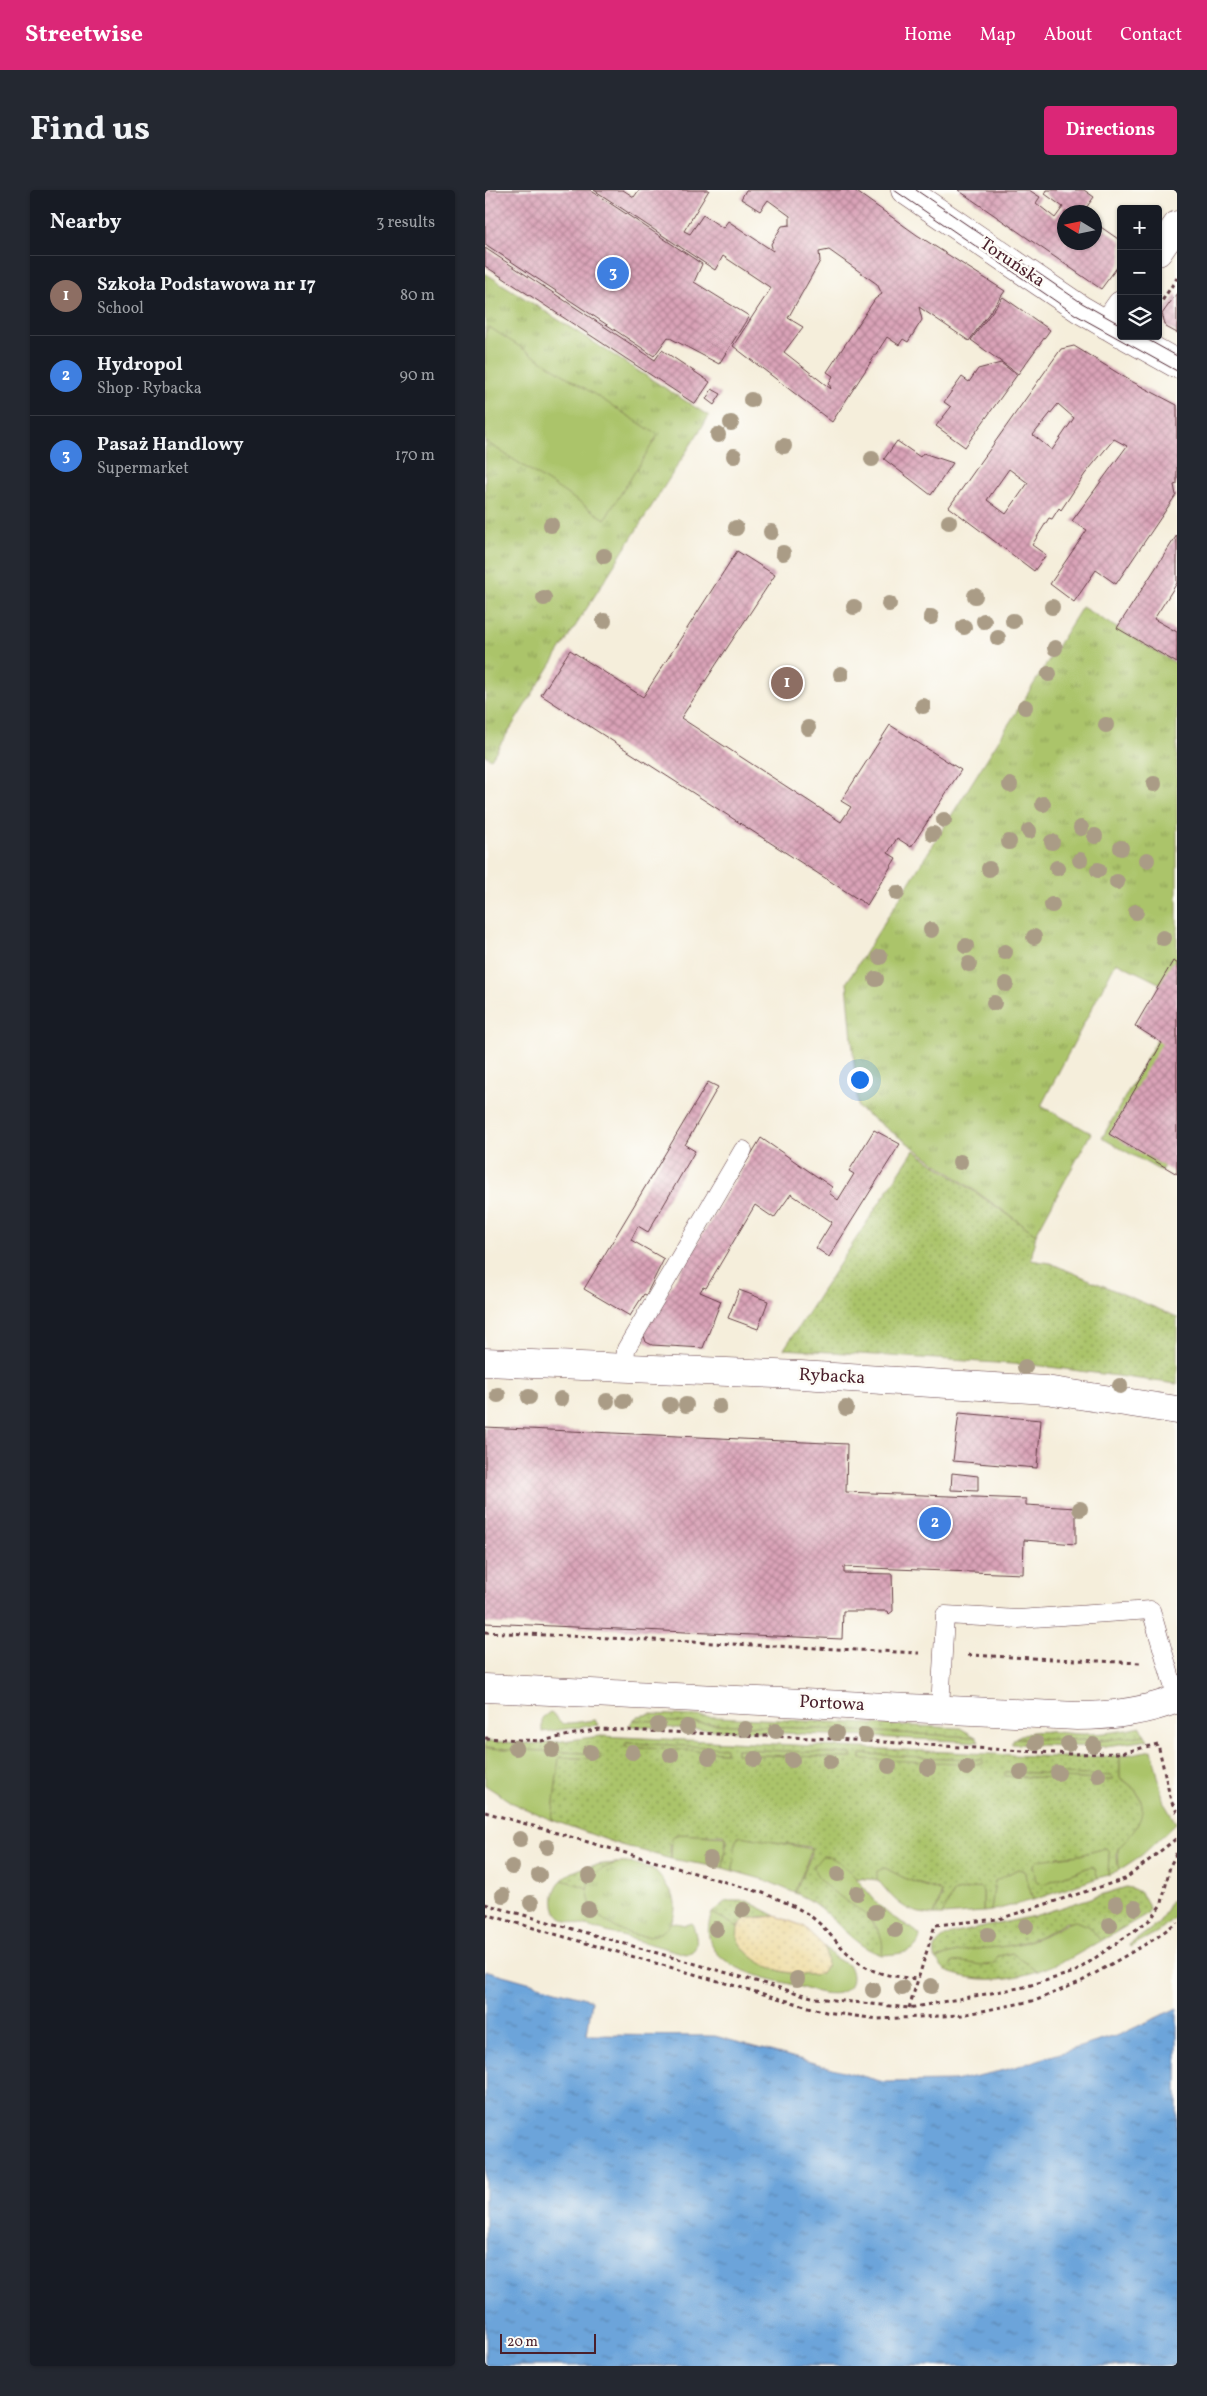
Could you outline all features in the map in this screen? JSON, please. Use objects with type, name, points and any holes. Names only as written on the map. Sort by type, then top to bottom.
[{"type":"street","name":"Toruńska","points":[[905,190],[1117,324]]},
{"type":"street","points":[[1159,250],[1177,225]]},
{"type":"street","name":"Toruńska","points":[[1141,340],[1177,364]]},
{"type":"street","name":"Rybacka","points":[[485,1362],[801,1375],[1046,1390],[1177,1410]]},
{"type":"street","name":"Portowa","points":[[485,1688],[940,1710],[1109,1716],[1141,1711],[1177,1699]]},
{"type":"lane","points":[[625,1368],[626,1349],[743,1150]]},
{"type":"lane","points":[[940,1710],[945,1615],[1018,1618],[1151,1610],[1177,1699]]},
{"type":"path","points":[[1162,301],[1177,278]]},
{"type":"path","points":[[485,1632],[1144,1663]]},
{"type":"path","points":[[485,1738],[541,1741],[599,1728],[836,1739],[1069,1754],[1121,1753],[1158,1744],[1171,1801],[1177,1812]]},
{"type":"path","points":[[485,1812],[763,1893],[793,1905],[819,1924],[840,1947],[873,1971],[917,1979]]},
{"type":"path","points":[[909,2008],[935,1925],[999,1919],[1125,1879],[1177,1838]]},
{"type":"path","points":[[485,1904],[815,1998],[909,2008],[1024,1987],[1075,1972],[1151,1919],[1162,1903],[1170,1866],[1177,1852]]},
{"type":"path","points":[[485,1914],[826,2012],[878,2019],[962,2015],[1037,2000],[1082,1981],[1157,1938],[1177,1922]]},
{"type":"green space","points":[[485,273],[709,416],[491,759],[485,755]]},
{"type":"green space","points":[[489,327],[658,435],[605,519],[485,441],[485,333]]},
{"type":"green space","points":[[1082,607],[1177,664],[1177,962],[1165,986],[1116,962],[1041,1106],[1091,1133],[1036,1234],[858,1108],[847,982]]},
{"type":"green space","points":[[1163,1029],[1177,1141],[1161,1171],[1102,1138]]},
{"type":"green space","points":[[914,1150],[1036,1234],[1031,1260],[1050,1263],[1177,1317],[1177,1384],[1042,1366],[784,1349]]},
{"type":"green space","points":[[550,1712],[563,1724],[595,1720],[598,1725],[542,1732],[542,1718]]},
{"type":"green space","points":[[651,1714],[960,1728],[976,1737],[633,1720],[638,1716]]},
{"type":"green space","points":[[633,1720],[976,1737],[979,1742],[629,1726]]},
{"type":"green space","points":[[1141,1727],[1145,1735],[1129,1738],[1080,1740],[1015,1738],[1023,1734],[1039,1731],[1090,1734]]},
{"type":"green space","points":[[1145,1735],[1148,1740],[1099,1747],[1011,1744],[1015,1738],[1099,1741]]},
{"type":"green space","points":[[600,1736],[1056,1757],[1120,1756],[1120,1778],[1135,1790],[1142,1804],[1142,1811],[1137,1828],[1130,1838],[1118,1849],[1119,1870],[1108,1875],[1109,1852],[1106,1848],[1080,1855],[1057,1857],[1043,1884],[1092,1866],[1095,1868],[1098,1878],[1033,1900],[1024,1871],[1018,1869],[995,1881],[991,1911],[983,1912],[983,1891],[979,1887],[953,1893],[942,1915],[934,1915],[942,1896],[939,1890],[906,1879],[885,1868],[878,1880],[855,1878],[851,1873],[867,1915],[882,1936],[882,1955],[854,1940],[824,1911],[808,1899],[795,1893],[812,1853],[810,1847],[738,1837],[733,1871],[723,1868],[727,1840],[724,1835],[675,1835],[670,1846],[671,1859],[618,1844],[552,1820],[559,1757],[600,1759],[600,1754],[485,1748],[485,1741],[540,1744]],"holes":[[[626,1743],[725,1748],[726,1752],[625,1747]],[[736,1749],[851,1754],[851,1758],[736,1754]],[[861,1754],[982,1760],[861,1759]],[[1006,1772],[1112,1776],[1111,1780],[1006,1776]]]},
{"type":"green space","points":[[626,1743],[726,1748],[726,1752],[625,1747]]},
{"type":"green space","points":[[485,1748],[600,1754],[600,1759],[559,1757],[552,1820],[514,1804],[485,1785]]},
{"type":"green space","points":[[736,1749],[851,1754],[851,1758],[736,1754]]},
{"type":"green space","points":[[1152,1750],[1164,1803],[1176,1823],[1142,1855],[1119,1870],[1118,1848],[1134,1830],[1142,1812],[1142,1803],[1138,1794],[1120,1778],[1120,1756]]},
{"type":"green space","points":[[861,1754],[983,1760],[983,1764],[861,1759]]},
{"type":"green space","points":[[1005,1772],[1112,1776],[1112,1780],[1005,1776]]},
{"type":"green space","points":[[679,1834],[726,1837],[723,1868],[671,1859],[672,1837]]},
{"type":"green space","points":[[741,1836],[812,1849],[795,1893],[765,1880],[733,1871],[736,1840]]},
{"type":"green space","points":[[1106,1848],[1109,1852],[1108,1875],[1098,1878],[1095,1868],[1092,1866],[1043,1884],[1036,1881],[1033,1865],[1038,1860],[1080,1855]]},
{"type":"green space","points":[[822,1856],[830,1857],[839,1862],[885,1911],[920,1935],[916,1946],[906,1952],[882,1955],[882,1939],[875,1926],[865,1914],[826,1886],[818,1877],[814,1866]]},
{"type":"green space","points":[[618,1863],[594,1875],[588,1890],[585,1887],[562,1880],[581,1869],[596,1865]]},
{"type":"green space","points":[[618,1863],[637,1864],[655,1871],[672,1892],[675,1905],[674,1916],[662,1932],[646,1936],[628,1934],[611,1926],[597,1914],[589,1900],[588,1885],[597,1873]]},
{"type":"green space","points":[[885,1868],[906,1879],[942,1892],[934,1915],[915,1912],[895,1900],[877,1879],[877,1871]]},
{"type":"green space","points":[[1018,1869],[1024,1871],[1033,1900],[991,1911],[995,1881]]},
{"type":"green space","points":[[562,1880],[585,1887],[593,1909],[609,1924],[620,1930],[643,1936],[654,1935],[663,1931],[671,1922],[685,1925],[692,1923],[697,1942],[696,1946],[691,1952],[686,1954],[564,1920],[556,1912],[554,1906],[554,1895],[558,1884]]},
{"type":"green space","points":[[979,1887],[983,1891],[983,1912],[942,1915],[953,1893]]},
{"type":"green space","points":[[1126,1887],[1135,1889],[1144,1897],[1149,1909],[1147,1914],[1101,1941],[1089,1926],[1066,1922],[1047,1933],[1017,1944],[954,1953],[936,1960],[935,1947],[951,1934],[1034,1916]]},
{"type":"green space","points":[[727,1901],[747,1901],[776,1916],[745,1920],[738,1927],[712,1913]]},
{"type":"green space","points":[[1171,1901],[1177,1904],[1177,1915],[1159,1931],[1130,1947],[1129,1945],[1159,1923]]},
{"type":"green space","points":[[712,1913],[738,1927],[737,1938],[743,1948],[761,1963],[785,1972],[809,1975],[821,1974],[827,1965],[825,1947],[834,1957],[849,1966],[852,1975],[851,1983],[847,1989],[839,1993],[822,1993],[764,1978],[733,1965],[720,1956],[712,1945],[708,1930]]},
{"type":"green space","points":[[1075,1921],[1089,1926],[1101,1941],[1069,1959],[1038,1971],[1012,1953],[998,1956],[995,1963],[990,1965],[953,1962],[946,1971],[936,1960],[957,1952],[1026,1942]]},
{"type":"green space","points":[[1012,1953],[1038,1971],[1003,1979],[980,1979],[946,1971],[953,1962],[966,1961],[988,1966],[998,1956]]},
{"type":"sand","points":[[776,1916],[803,1926],[825,1947],[827,1965],[821,1974],[796,1974],[782,1971],[756,1961],[746,1953],[739,1942],[736,1930],[745,1919]]},
{"type":"water","points":[[485,1970],[592,2000],[587,2035],[715,2036],[884,2082],[954,2081],[1005,2070],[1119,2035],[1177,2008],[1177,2366],[485,2366]]},
{"type":"building","points":[[485,190],[590,190],[702,264],[694,282],[749,316],[719,364],[668,337],[654,356],[485,244]]},
{"type":"building","points":[[594,190],[623,190],[634,197],[639,190],[709,190],[684,231],[690,234],[703,215],[723,228],[728,221],[773,251],[771,244],[782,226],[790,225],[790,216],[768,200],[760,211],[741,199],[746,190],[854,190],[917,235],[1005,291],[969,341],[919,307],[922,320],[908,342],[903,339],[899,345],[887,337],[832,422],[733,346],[771,288],[723,256],[715,270]],"holes":[[[829,250],[877,284],[882,294],[875,299],[827,372],[833,376],[829,383],[831,389],[784,352],[803,327],[788,318],[820,261],[819,252]]]},
{"type":"building","points":[[958,190],[1029,190],[1040,197],[1036,203],[1055,218],[1057,215],[1057,250],[1102,250],[1102,228],[1117,238],[1117,267],[1101,289]]},
{"type":"building","points":[[1047,190],[1084,190],[1094,197],[1088,205],[1060,205],[1045,194]]},
{"type":"building","points":[[485,248],[655,360],[662,350],[710,382],[695,404],[485,266]]},
{"type":"building","points":[[1177,293],[1177,333],[1166,327],[1162,314]]},
{"type":"building","points":[[1003,297],[1050,330],[1018,374],[971,340]]},
{"type":"building","points":[[1074,346],[1129,380],[1177,405],[1177,484],[1174,485],[1176,495],[1116,584],[1096,570],[1074,602],[1050,584],[1087,530],[1072,521],[1127,446],[1114,439],[1085,474],[1061,510],[1059,508],[1052,519],[1049,518],[1032,545],[1046,555],[1034,571],[949,507],[1061,349]],"holes":[[[1058,404],[1074,418],[1052,450],[1033,435]],[[1009,469],[1028,483],[1006,514],[987,500]]]},
{"type":"building","points":[[1001,363],[1017,375],[965,447],[936,426],[951,407],[944,402],[962,377],[969,382],[978,369]]},
{"type":"building","points":[[712,389],[721,394],[714,405],[706,399]]},
{"type":"building","points":[[897,441],[920,457],[923,453],[953,463],[931,495],[884,459]]},
{"type":"building","points":[[1177,535],[1177,583],[1154,619],[1177,632],[1177,663],[1117,628]]},
{"type":"building","points":[[737,551],[775,575],[681,718],[841,822],[851,807],[841,801],[890,725],[961,770],[911,847],[897,838],[888,853],[896,858],[867,905],[541,695],[570,650],[643,697]]},
{"type":"building","points":[[1173,961],[1177,963],[1177,1174],[1109,1134],[1162,1043],[1135,1026]]},
{"type":"building","points":[[708,1082],[718,1087],[685,1145],[695,1151],[648,1232],[638,1226],[631,1240],[664,1259],[646,1295],[644,1294],[630,1316],[584,1289]]},
{"type":"building","points":[[874,1130],[900,1144],[829,1257],[816,1248],[832,1222],[791,1194],[774,1218],[755,1205],[706,1288],[703,1287],[700,1292],[721,1301],[703,1348],[652,1345],[646,1342],[643,1333],[761,1138],[832,1187],[829,1193],[838,1200],[854,1174],[849,1171]]},
{"type":"building","points":[[739,1290],[768,1301],[758,1329],[728,1318]]},
{"type":"building","points":[[959,1413],[1041,1420],[1037,1468],[953,1461]]},
{"type":"building","points":[[485,1427],[847,1444],[846,1492],[1026,1499],[1026,1505],[1076,1508],[1076,1544],[1024,1540],[1023,1574],[844,1567],[844,1573],[892,1574],[893,1611],[889,1614],[888,1611],[843,1611],[842,1639],[485,1623]]},
{"type":"building","points":[[952,1473],[978,1476],[978,1491],[951,1490]]},
{"type":"tram line","points":[[894,190],[1076,315],[1177,371]]},
{"type":"tram line","points":[[916,190],[1082,303],[1117,323]]},
{"type":"tram line","points":[[1148,340],[1177,356]]},
{"type":"place","name":"Pasaż Handlowy","points":[[613,273]]},
{"type":"place","name":"Szkoła Podstawowa nr 17","points":[[787,683]]},
{"type":"place","name":"Hydropol","points":[[935,1523]]}]
